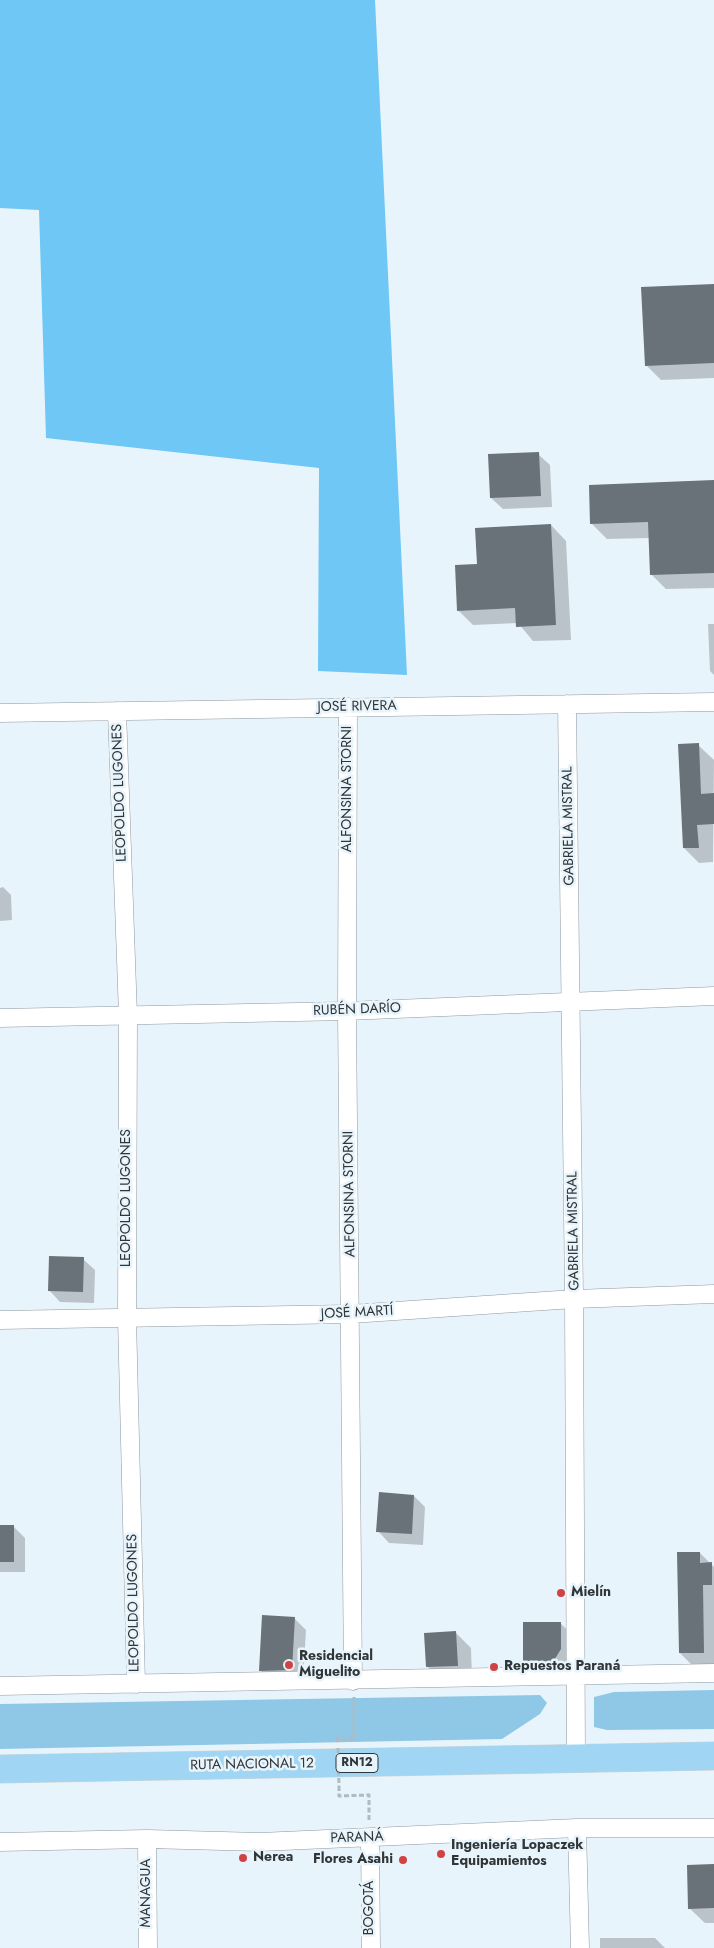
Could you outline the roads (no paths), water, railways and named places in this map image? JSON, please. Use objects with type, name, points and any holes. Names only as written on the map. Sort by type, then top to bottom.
[{"type":"highway","name":"RUTA NACIONAL 12","points":[[0,1769],[714,1756]]},
{"type":"street","name":"JOSÉ RIVERA","points":[[0,713],[714,702]]},
{"type":"street","name":"GABRIELA MISTRAL","points":[[567,704],[574,1299],[576,1758]]},
{"type":"street","name":"ALFONSINA STORNI","points":[[348,707],[347,1011],[353,1681]]},
{"type":"street","name":"LEOPOLDO LUGONES","points":[[117,711],[128,1015],[127,1318],[136,1684]]},
{"type":"street","name":"RUBÉN DARÍO","points":[[0,1018],[347,1011],[714,996]]},
{"type":"street","name":"JOSÉ MARTÍ","points":[[0,1320],[351,1314],[574,1299],[714,1294]]},
{"type":"street","points":[[0,1686],[714,1673]]},
{"type":"street","points":[[577,1828],[580,1948]]},
{"type":"street","name":"PARANÁ","points":[[0,1842],[147,1838],[260,1842],[577,1828],[714,1828]]},
{"type":"street","name":"MANAGUA","points":[[147,1838],[148,1948]]},
{"type":"street","name":"BOGOTÁ","points":[[370,1838],[371,1948]]},
{"type":"place","name":"Mielín","points":[[561,1593]]},
{"type":"place","name":"Residencial Miguelito","points":[[289,1665]]},
{"type":"place","name":"Repuestos Paraná","points":[[494,1667]]},
{"type":"place","name":"Ingeniería Lopaczek Equipamientos","points":[[441,1854]]},
{"type":"place","name":"Nerea","points":[[243,1858]]},
{"type":"place","name":"Flores Asahi","points":[[403,1860]]}]
